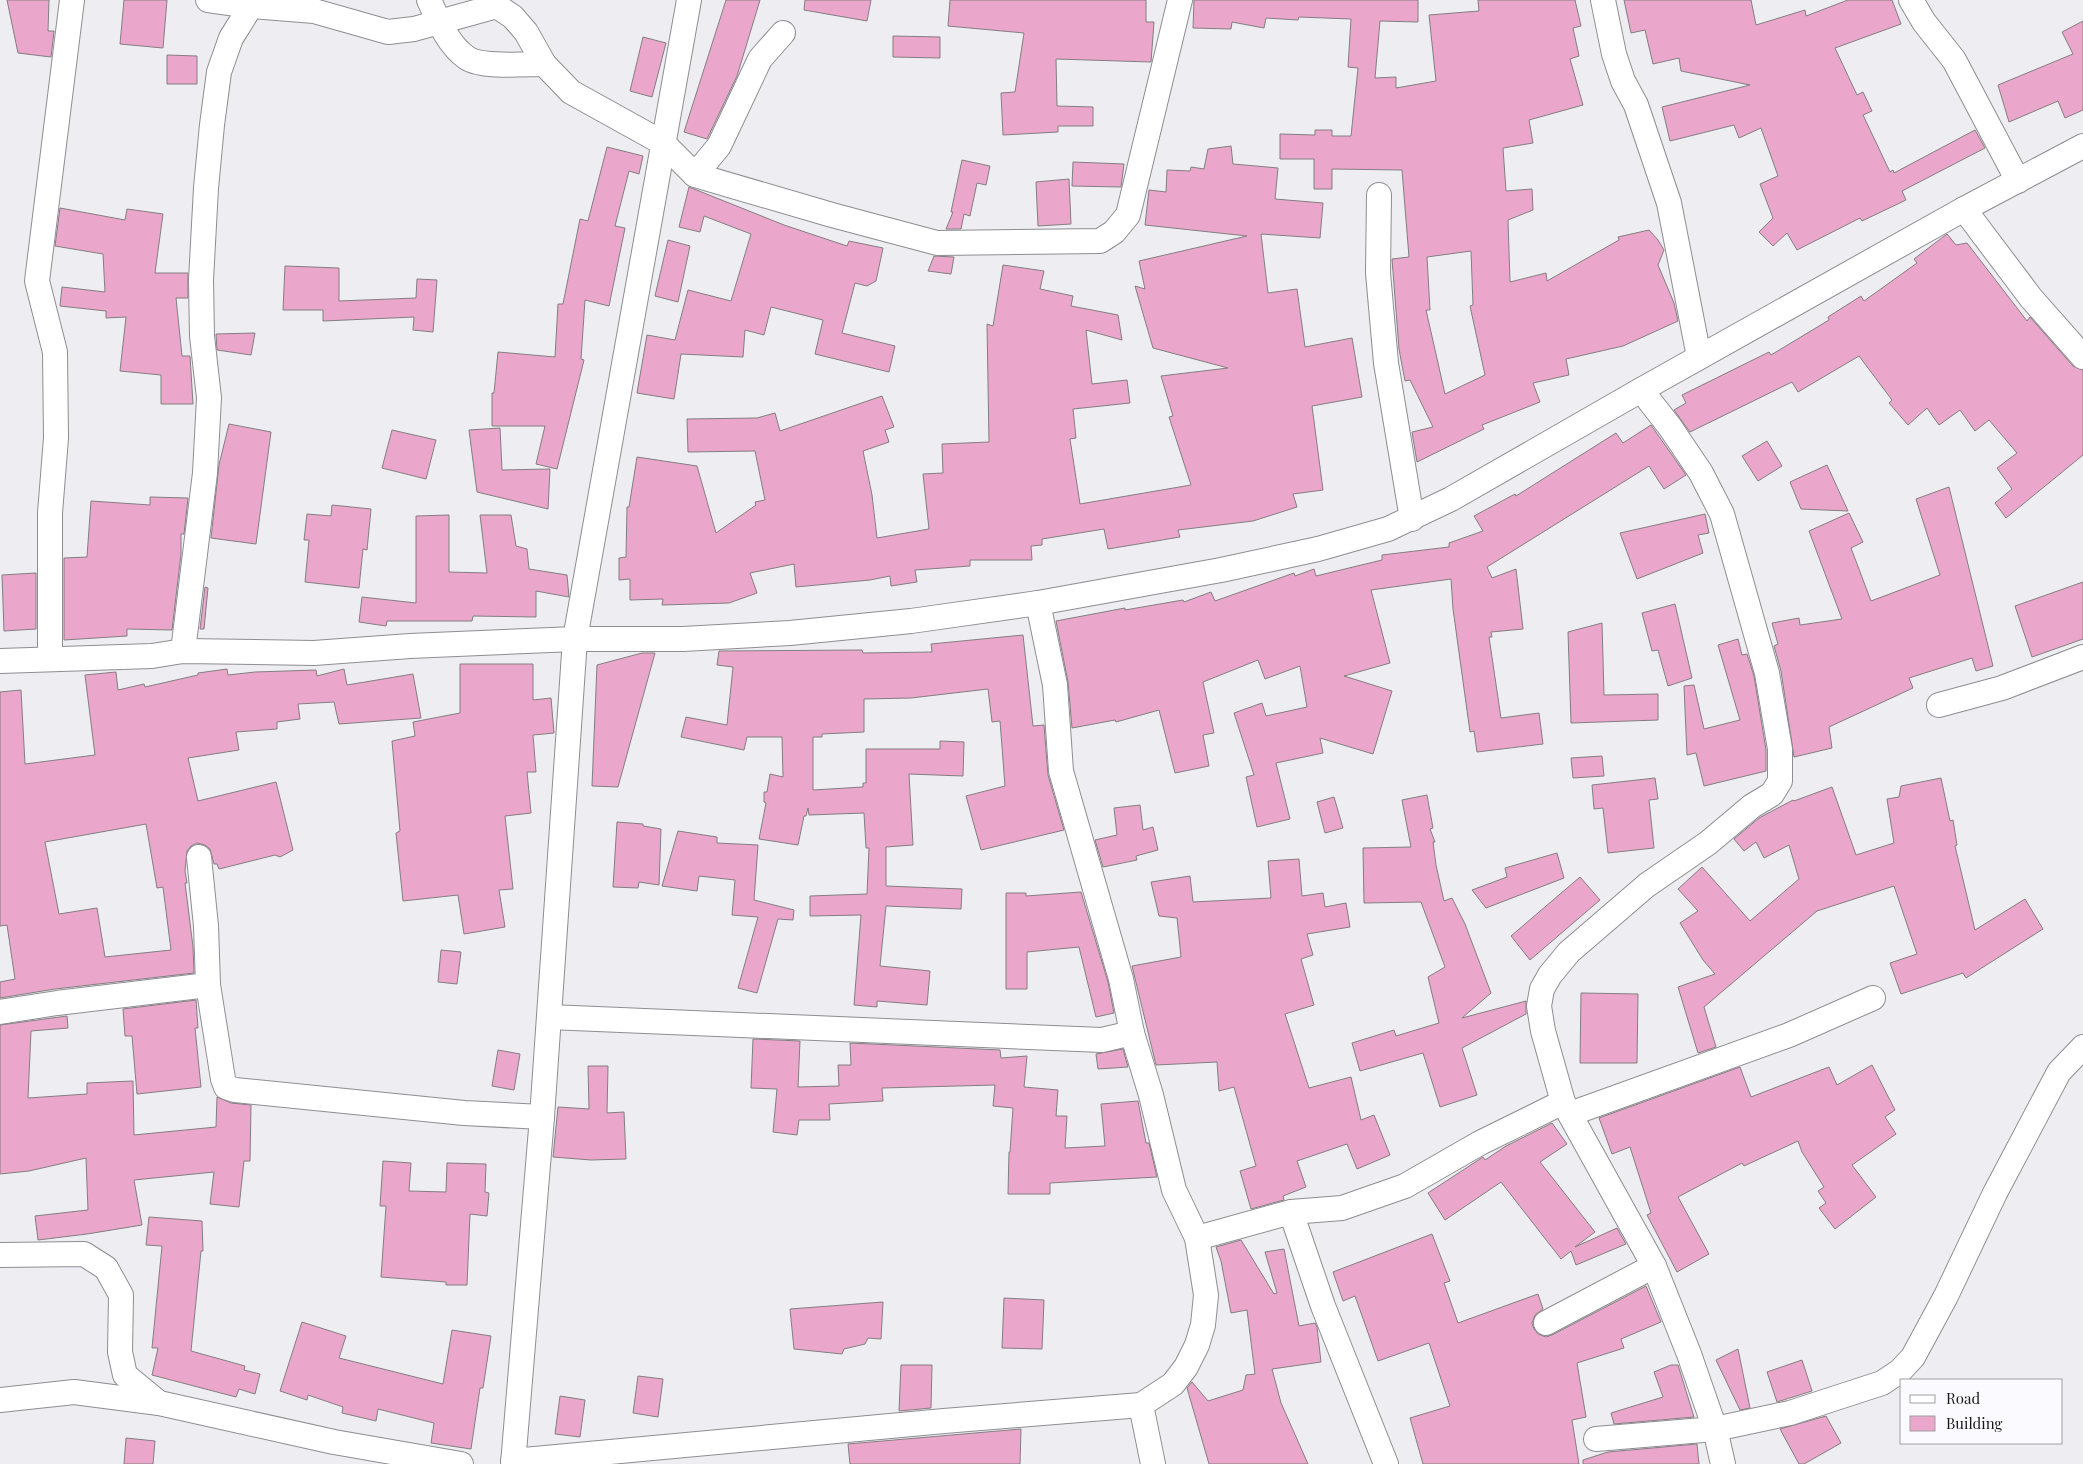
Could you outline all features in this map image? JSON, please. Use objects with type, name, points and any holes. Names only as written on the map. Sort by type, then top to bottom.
[{"type":"street","points":[[50,659],[50,513],[56,438],[55,352],[37,281],[38,260],[72,0]]},
{"type":"street","points":[[208,0],[251,6],[314,11],[388,32],[414,30],[492,3],[513,17],[526,32],[544,64],[571,92],[663,143],[695,175],[832,216],[937,243],[1100,241],[1114,232],[1128,215],[1180,0]]},
{"type":"street","points":[[429,0],[439,22],[452,43],[468,58],[490,64],[544,64]]},
{"type":"street","points":[[689,0],[576,640],[542,1118],[513,1463],[924,1422],[1141,1406],[1173,1384],[1186,1367],[1204,1325],[1206,1295],[1197,1238],[1174,1190],[1151,1094],[1132,1033],[1121,979],[1060,771],[1055,685],[1038,603]]},
{"type":"street","points":[[1603,0],[1614,54],[1623,81],[1636,105],[1669,203],[1699,357]]},
{"type":"street","points":[[1911,0],[1924,22],[1954,60],[2018,181]]},
{"type":"street","points":[[182,651],[204,473],[208,408],[202,336],[201,280],[206,188],[212,125],[219,72],[231,38],[251,6]]},
{"type":"street","points":[[695,175],[719,146],[760,59],[783,33]]},
{"type":"street","points":[[0,661],[152,656],[182,651],[314,653],[410,646],[576,640],[683,639],[790,633],[912,621],[1038,603],[1221,570],[1318,549],[1388,529],[1451,499],[1699,357],[1964,209],[2083,146]]},
{"type":"street","points":[[1380,195],[1378,274],[1386,363],[1412,519]]},
{"type":"street","points":[[1964,209],[2031,298],[2083,357]]},
{"type":"street","points":[[1641,390],[1670,427],[1701,473],[1722,514],[1767,673],[1780,748],[1780,780],[1772,794],[1752,806],[1708,843],[1647,885],[1569,952],[1550,975],[1542,989],[1539,1006],[1543,1031],[1566,1108],[1654,1266],[1689,1354],[1715,1429],[1723,1464]]},
{"type":"street","points":[[1939,705],[2002,688],[2083,658]]},
{"type":"street","points":[[199,856],[206,926],[208,985],[223,1079],[226,1087],[235,1090],[464,1113],[542,1118]]},
{"type":"street","points":[[0,1012],[208,985]]},
{"type":"street","points":[[1197,1238],[1291,1212],[1342,1208],[1405,1186],[1480,1143],[1566,1108],[1790,1035],[1873,998]]},
{"type":"street","points":[[549,1017],[1102,1040],[1132,1033]]},
{"type":"street","points":[[1596,1439],[1715,1429],[1790,1413],[1882,1383],[1900,1371],[1913,1357],[1946,1296],[1995,1193],[2059,1072],[2083,1047]]},
{"type":"street","points":[[1291,1212],[1323,1306],[1386,1464]]},
{"type":"street","points":[[0,1255],[84,1254],[106,1268],[121,1295],[120,1352],[125,1375],[159,1403]]},
{"type":"street","points":[[1546,1323],[1654,1266]]},
{"type":"street","points":[[0,1400],[74,1392],[159,1403],[334,1442],[461,1464]]},
{"type":"street","points":[[1141,1406],[1152,1464]]},
{"type":"building","points":[[7,0],[49,0],[48,31],[54,31],[51,57],[18,53]]},
{"type":"building","points":[[124,0],[167,0],[163,48],[120,44]]},
{"type":"building","points":[[726,0],[760,0],[737,76],[707,139],[684,132]]},
{"type":"building","points":[[805,0],[871,0],[867,21],[804,10]]},
{"type":"building","points":[[950,0],[1146,0],[1146,22],[1154,22],[1151,62],[1056,59],[1057,106],[1093,107],[1093,126],[1058,126],[1058,132],[1003,135],[1001,93],[1015,92],[1024,33],[948,26]]},
{"type":"building","points":[[1194,0],[1418,0],[1418,22],[1380,21],[1375,78],[1396,77],[1396,88],[1436,81],[1429,15],[1479,11],[1478,0],[1575,0],[1581,26],[1573,28],[1579,56],[1570,59],[1583,105],[1529,120],[1533,143],[1503,148],[1506,191],[1532,189],[1533,210],[1508,220],[1510,282],[1546,273],[1547,281],[1619,240],[1618,237],[1649,230],[1664,250],[1658,265],[1674,303],[1678,321],[1623,346],[1566,359],[1569,375],[1533,383],[1540,402],[1482,425],[1484,429],[1417,462],[1412,432],[1433,427],[1410,380],[1405,381],[1399,349],[1392,259],[1409,257],[1402,170],[1332,169],[1332,189],[1314,189],[1314,159],[1280,159],[1280,134],[1315,135],[1315,130],[1332,130],[1332,136],[1351,136],[1358,68],[1348,67],[1351,19],[1299,17],[1298,20],[1266,18],[1264,28],[1232,22],[1231,29],[1193,28]],"holes":[[[1471,251],[1473,305],[1470,306],[1485,375],[1445,394],[1426,310],[1430,310],[1427,257]]]},
{"type":"building","points":[[1624,0],[1751,0],[1756,25],[1805,10],[1806,16],[1848,0],[1892,0],[1901,24],[1835,48],[1857,95],[1863,92],[1872,111],[1863,115],[1890,172],[1893,170],[1894,173],[1975,130],[1985,148],[1902,191],[1906,200],[1862,221],[1860,218],[1797,250],[1787,233],[1773,246],[1759,232],[1773,218],[1760,184],[1778,176],[1761,128],[1739,138],[1734,125],[1670,141],[1662,107],[1750,85],[1681,71],[1679,58],[1653,64],[1645,30],[1631,33]]},
{"type":"building","points":[[2083,21],[2083,110],[2065,118],[2058,101],[2009,122],[1998,85],[2073,54],[2062,32]]},
{"type":"building","points":[[893,36],[940,37],[940,58],[893,57]]},
{"type":"building","points":[[643,37],[666,43],[652,97],[630,91]]},
{"type":"building","points":[[167,55],[197,56],[197,84],[167,84]]},
{"type":"building","points":[[1231,146],[1233,164],[1278,168],[1275,199],[1323,203],[1320,238],[1261,234],[1268,293],[1297,289],[1305,347],[1352,338],[1362,397],[1312,406],[1323,490],[1293,494],[1297,507],[1253,521],[1178,530],[1180,537],[1108,549],[1104,529],[1042,539],[1042,545],[1031,546],[1032,560],[970,560],[970,566],[915,570],[917,582],[891,586],[890,576],[870,580],[796,587],[794,564],[750,573],[757,593],[729,603],[662,605],[663,599],[630,600],[630,579],[619,580],[619,558],[626,557],[627,507],[629,507],[637,457],[697,466],[716,533],[756,505],[755,502],[765,500],[755,451],[688,452],[687,419],[757,418],[775,413],[780,431],[882,396],[894,427],[885,430],[889,442],[863,451],[872,495],[877,538],[929,529],[923,474],[943,473],[942,444],[989,442],[987,324],[993,326],[1003,265],[1044,271],[1040,289],[1073,296],[1071,306],[1118,315],[1122,340],[1086,330],[1092,384],[1127,380],[1130,403],[1073,409],[1076,438],[1070,439],[1080,504],[1191,485],[1169,417],[1173,416],[1161,376],[1228,368],[1153,348],[1135,286],[1145,289],[1139,261],[1247,236],[1145,225],[1149,190],[1166,192],[1167,170],[1190,171],[1191,167],[1204,169],[1208,149]]},
{"type":"building","points":[[607,147],[643,156],[639,174],[629,171],[615,226],[625,228],[609,306],[585,300],[581,359],[584,360],[557,469],[536,464],[545,426],[492,426],[492,393],[494,393],[498,352],[555,357],[558,304],[563,304],[580,219],[588,221]]},
{"type":"building","points":[[962,160],[990,166],[986,185],[977,183],[970,216],[964,214],[961,229],[946,229],[953,212],[951,212]]},
{"type":"building","points":[[1073,162],[1124,164],[1121,187],[1072,186]]},
{"type":"building","points":[[1069,179],[1071,224],[1038,226],[1036,182]]},
{"type":"building","points":[[689,187],[784,225],[847,246],[849,241],[883,248],[876,281],[867,286],[855,283],[842,333],[895,346],[889,372],[815,354],[823,320],[771,307],[764,335],[745,330],[743,357],[681,354],[674,399],[637,393],[647,335],[675,340],[688,290],[731,301],[751,234],[704,216],[700,232],[679,227]]},
{"type":"building","points":[[60,208],[125,220],[127,209],[163,214],[155,273],[188,273],[188,298],[176,298],[182,356],[190,356],[193,404],[161,404],[161,375],[120,371],[126,317],[106,318],[106,311],[60,306],[62,287],[105,292],[103,254],[55,246]]},
{"type":"building","points":[[1947,234],[1956,245],[1967,243],[2027,321],[2030,317],[2073,366],[2083,370],[2083,455],[2006,518],[1995,503],[2012,489],[1997,468],[2017,453],[1989,420],[1975,431],[1960,410],[1939,425],[1927,408],[1908,425],[1889,403],[1892,400],[1859,356],[1798,392],[1792,382],[1690,432],[1674,410],[1686,403],[1682,395],[1769,352],[1771,355],[1829,320],[1828,317],[1861,296],[1864,301],[1917,263],[1914,259]]},
{"type":"building","points":[[668,240],[690,246],[678,302],[655,296]]},
{"type":"building","points":[[934,256],[954,257],[951,274],[928,271]]},
{"type":"building","points":[[285,266],[339,268],[339,301],[416,298],[417,279],[437,280],[433,332],[413,330],[414,317],[323,321],[323,310],[283,310]]},
{"type":"building","points":[[255,333],[251,355],[217,350],[216,334]]},
{"type":"building","points":[[229,424],[271,432],[256,544],[211,538],[219,465]]},
{"type":"building","points":[[1651,425],[1686,475],[1664,489],[1649,466],[1487,567],[1492,578],[1516,569],[1523,629],[1491,632],[1492,637],[1489,637],[1501,718],[1539,713],[1543,744],[1477,752],[1474,731],[1470,732],[1453,609],[1451,579],[1371,590],[1390,663],[1344,676],[1392,691],[1373,754],[1320,738],[1323,753],[1276,763],[1290,819],[1257,827],[1246,777],[1254,775],[1234,713],[1262,703],[1266,716],[1307,707],[1300,666],[1265,679],[1258,660],[1203,682],[1214,733],[1203,735],[1209,766],[1175,773],[1159,710],[1116,722],[1115,720],[1072,728],[1068,682],[1056,621],[1125,608],[1125,610],[1183,600],[1184,602],[1211,592],[1215,601],[1294,573],[1295,576],[1314,569],[1316,576],[1382,560],[1382,555],[1449,547],[1449,543],[1483,531],[1474,516],[1515,494],[1516,496],[1616,433],[1623,443]]},
{"type":"building","points":[[500,428],[502,470],[550,469],[548,509],[477,492],[469,430]]},
{"type":"building","points":[[392,430],[436,440],[426,479],[382,468]]},
{"type":"building","points":[[1767,441],[1782,466],[1758,481],[1742,456]]},
{"type":"building","points":[[1827,465],[1848,511],[1801,509],[1790,482]]},
{"type":"building","points":[[1949,487],[1993,666],[1976,671],[1972,658],[1909,678],[1913,688],[1829,727],[1832,748],[1794,757],[1781,671],[1774,646],[1778,644],[1772,623],[1799,618],[1800,625],[1842,619],[1809,531],[1849,513],[1863,542],[1851,548],[1871,601],[1940,575],[1916,499]]},
{"type":"building","points":[[150,497],[188,498],[184,534],[181,534],[181,554],[172,630],[127,629],[127,636],[64,640],[64,558],[87,557],[91,501],[150,505]]},
{"type":"building","points":[[332,505],[371,509],[367,550],[363,549],[359,588],[305,582],[309,540],[304,540],[307,514],[331,516]]},
{"type":"building","points":[[1705,514],[1709,533],[1698,535],[1703,553],[1637,579],[1620,533]]},
{"type":"building","points":[[449,515],[449,572],[487,573],[480,515],[511,515],[516,546],[527,549],[529,569],[567,575],[569,597],[536,591],[536,617],[473,616],[472,621],[387,621],[386,626],[359,622],[362,597],[416,603],[416,516]]},
{"type":"building","points":[[36,573],[36,629],[4,631],[2,575]]},
{"type":"building","points":[[2083,582],[2083,639],[2032,657],[2015,606]]},
{"type":"building","points":[[205,587],[208,588],[204,629],[200,629]]},
{"type":"building","points":[[1675,604],[1692,678],[1668,686],[1658,650],[1652,651],[1642,613]]},
{"type":"building","points":[[1602,623],[1604,695],[1658,694],[1658,720],[1571,723],[1568,632]]},
{"type":"building","points":[[1023,635],[1033,726],[1044,725],[1048,775],[1064,830],[981,850],[966,796],[1005,786],[1000,721],[992,722],[988,689],[911,698],[864,699],[864,732],[822,734],[822,737],[813,737],[813,790],[863,787],[863,783],[866,783],[866,749],[940,749],[940,741],[964,742],[963,776],[909,774],[913,845],[886,847],[886,886],[962,889],[961,909],[886,906],[880,966],[930,971],[927,1005],[877,1001],[877,1007],[854,1005],[861,915],[810,916],[810,896],[867,894],[869,848],[866,848],[864,813],[809,815],[808,808],[806,816],[804,816],[798,845],[759,839],[766,803],[764,802],[764,792],[767,792],[770,774],[783,777],[782,737],[747,737],[744,750],[681,737],[686,717],[727,725],[733,667],[717,665],[719,651],[862,650],[863,653],[932,652],[931,644]]},
{"type":"building","points":[[1738,639],[1742,655],[1747,654],[1754,676],[1766,750],[1766,771],[1704,786],[1696,753],[1687,755],[1684,686],[1694,685],[1704,729],[1740,720],[1718,645]]},
{"type":"building","points":[[642,653],[655,653],[618,787],[592,786],[597,665]]},
{"type":"building","points":[[460,664],[533,664],[533,700],[551,698],[554,733],[533,735],[536,772],[527,772],[531,813],[505,816],[513,889],[499,890],[505,927],[464,934],[458,895],[403,901],[396,833],[400,831],[392,741],[415,736],[413,722],[460,713]]},
{"type":"building","points":[[227,669],[228,675],[316,670],[317,676],[344,669],[347,685],[413,674],[421,718],[339,724],[334,702],[298,704],[300,719],[277,722],[277,729],[236,732],[239,750],[188,758],[198,801],[276,782],[293,850],[280,857],[275,855],[219,869],[217,864],[214,864],[210,849],[205,845],[197,843],[191,846],[187,851],[185,871],[187,883],[185,883],[193,947],[194,973],[55,989],[0,998],[0,982],[15,979],[7,925],[0,926],[0,692],[21,690],[25,764],[95,755],[85,675],[116,672],[118,690],[144,684],[145,687],[198,675],[198,673]],"holes":[[[146,824],[157,888],[163,887],[171,950],[105,957],[97,908],[59,914],[45,842]]]},
{"type":"building","points":[[1602,756],[1604,776],[1573,778],[1571,758]]},
{"type":"building","points":[[1655,778],[1658,799],[1649,800],[1654,848],[1608,853],[1603,808],[1594,809],[1592,785]]},
{"type":"building","points":[[1941,778],[1950,821],[1953,820],[1957,845],[1955,846],[1975,930],[2025,899],[2043,929],[1966,978],[1963,973],[1901,994],[1890,963],[1917,954],[1894,886],[1817,911],[1704,1007],[1716,1047],[1698,1053],[1678,987],[1715,974],[1703,960],[1680,923],[1698,911],[1678,889],[1702,867],[1750,921],[1799,879],[1789,845],[1764,858],[1756,842],[1744,851],[1734,839],[1759,818],[1793,800],[1832,787],[1856,855],[1894,843],[1887,799],[1899,797],[1901,786]]},
{"type":"building","points":[[1427,795],[1433,828],[1430,829],[1435,842],[1433,842],[1436,865],[1444,901],[1452,898],[1465,924],[1491,993],[1462,1018],[1526,1001],[1526,1014],[1462,1048],[1477,1095],[1440,1107],[1423,1053],[1360,1071],[1352,1043],[1394,1030],[1396,1036],[1439,1023],[1428,977],[1445,967],[1421,902],[1364,903],[1363,848],[1411,847],[1402,800]]},
{"type":"building","points":[[1334,797],[1343,828],[1325,833],[1317,802]]},
{"type":"building","points":[[1140,805],[1143,830],[1153,827],[1158,850],[1136,856],[1137,860],[1103,867],[1095,840],[1117,835],[1114,808]]},
{"type":"building","points":[[617,822],[643,824],[643,826],[661,829],[659,885],[639,882],[638,888],[613,887]]},
{"type":"building","points":[[678,831],[717,837],[717,843],[758,845],[754,900],[794,910],[793,920],[778,919],[757,993],[738,988],[758,917],[732,915],[735,880],[699,876],[697,891],[662,886]]},
{"type":"building","points":[[1557,853],[1564,878],[1486,908],[1472,890],[1507,877],[1505,868]]},
{"type":"building","points":[[1299,859],[1302,896],[1323,893],[1325,907],[1346,903],[1350,927],[1307,934],[1313,955],[1301,959],[1314,1005],[1285,1014],[1309,1088],[1351,1077],[1361,1120],[1374,1115],[1390,1155],[1357,1169],[1347,1144],[1297,1161],[1306,1187],[1283,1196],[1284,1200],[1251,1209],[1240,1171],[1256,1166],[1234,1087],[1219,1091],[1217,1062],[1156,1065],[1132,966],[1181,957],[1177,918],[1159,916],[1151,882],[1190,876],[1193,902],[1271,898],[1268,861]]},
{"type":"building","points":[[1580,877],[1600,900],[1530,960],[1511,936]]},
{"type":"building","points":[[1081,892],[1108,982],[1114,1013],[1096,1017],[1079,947],[1027,952],[1027,989],[1006,989],[1006,893],[1026,893],[1026,896]]},
{"type":"building","points":[[441,950],[461,952],[457,984],[438,982]]},
{"type":"building","points":[[1581,993],[1638,994],[1637,1063],[1580,1063]]},
{"type":"building","points":[[196,1000],[198,1028],[195,1028],[201,1087],[137,1094],[132,1036],[125,1036],[123,1009]]},
{"type":"building","points":[[67,1016],[68,1028],[31,1031],[28,1098],[87,1094],[87,1083],[133,1081],[134,1135],[216,1127],[217,1097],[231,1103],[251,1105],[250,1161],[244,1161],[239,1207],[210,1204],[214,1172],[134,1180],[142,1225],[38,1240],[35,1216],[88,1210],[86,1158],[29,1171],[0,1174],[0,1025]]},
{"type":"building","points":[[753,1039],[800,1041],[798,1087],[839,1086],[838,1065],[851,1065],[850,1043],[1000,1050],[1001,1058],[1027,1056],[1024,1087],[1058,1090],[1056,1116],[1067,1116],[1065,1148],[1105,1146],[1101,1104],[1138,1101],[1146,1143],[1149,1143],[1157,1177],[1050,1183],[1050,1194],[1008,1194],[1013,1108],[993,1106],[995,1085],[882,1088],[883,1101],[829,1104],[830,1120],[799,1120],[797,1135],[773,1132],[777,1089],[751,1088]]},
{"type":"building","points":[[1123,1049],[1128,1067],[1098,1069],[1096,1054]]},
{"type":"building","points":[[498,1050],[520,1054],[514,1090],[492,1086]]},
{"type":"building","points":[[1872,1065],[1895,1110],[1885,1117],[1896,1134],[1852,1165],[1876,1197],[1835,1229],[1819,1208],[1826,1203],[1818,1191],[1824,1187],[1802,1152],[1798,1141],[1744,1166],[1742,1163],[1678,1197],[1709,1254],[1677,1272],[1647,1215],[1651,1213],[1630,1147],[1612,1154],[1599,1118],[1740,1067],[1751,1097],[1829,1067],[1837,1085]]},
{"type":"building","points":[[588,1066],[608,1066],[607,1113],[624,1112],[626,1159],[591,1160],[553,1157],[558,1107],[589,1109]]},
{"type":"building","points":[[1552,1123],[1567,1144],[1540,1162],[1595,1232],[1575,1247],[1617,1228],[1626,1244],[1576,1265],[1571,1251],[1561,1259],[1501,1182],[1445,1220],[1428,1193],[1483,1157],[1485,1160],[1506,1146]]},
{"type":"building","points":[[383,1161],[411,1163],[409,1191],[446,1192],[447,1163],[486,1164],[485,1192],[489,1193],[487,1216],[470,1214],[467,1285],[446,1285],[446,1282],[381,1277],[386,1206],[380,1206]]},
{"type":"building","points":[[149,1217],[202,1221],[203,1251],[201,1251],[191,1351],[245,1366],[244,1370],[260,1374],[255,1394],[239,1389],[236,1397],[152,1375],[158,1348],[152,1348],[162,1246],[146,1245]]},
{"type":"building","points":[[1432,1234],[1450,1281],[1444,1283],[1458,1323],[1538,1294],[1543,1309],[1535,1315],[1532,1323],[1538,1334],[1546,1337],[1646,1286],[1661,1322],[1621,1339],[1624,1348],[1577,1363],[1586,1417],[1572,1420],[1579,1464],[1423,1464],[1410,1418],[1450,1406],[1429,1343],[1378,1361],[1355,1296],[1343,1301],[1333,1272]]},
{"type":"building","points":[[1241,1240],[1274,1294],[1277,1293],[1265,1252],[1284,1249],[1299,1326],[1315,1323],[1317,1327],[1321,1362],[1272,1369],[1281,1403],[1308,1464],[1209,1464],[1187,1388],[1192,1382],[1208,1401],[1243,1390],[1246,1375],[1255,1374],[1247,1310],[1231,1313],[1221,1261],[1216,1247]]},
{"type":"building","points":[[1004,1298],[1044,1300],[1042,1349],[1002,1348]]},
{"type":"building","points":[[883,1302],[881,1339],[868,1338],[865,1344],[844,1349],[842,1354],[794,1349],[790,1309]]},
{"type":"building","points":[[302,1322],[346,1336],[339,1358],[443,1384],[452,1330],[491,1336],[483,1388],[480,1388],[471,1449],[431,1443],[434,1423],[378,1409],[376,1421],[342,1413],[343,1407],[308,1395],[307,1400],[280,1391]]},
{"type":"building","points":[[1738,1349],[1750,1408],[1740,1410],[1716,1360]]},
{"type":"building","points":[[1802,1360],[1812,1391],[1777,1402],[1767,1372]]},
{"type":"building","points":[[901,1365],[932,1365],[931,1408],[899,1411]]},
{"type":"building","points":[[1671,1365],[1678,1365],[1694,1417],[1614,1424],[1611,1413],[1663,1397],[1654,1372]]},
{"type":"building","points":[[638,1376],[663,1379],[658,1417],[633,1413]]},
{"type":"building","points":[[560,1396],[585,1400],[580,1437],[555,1434]]},
{"type":"building","points":[[1826,1416],[1841,1443],[1804,1464],[1799,1464],[1780,1429]]},
{"type":"building","points":[[1021,1429],[1020,1464],[850,1464],[848,1444]]},
{"type":"building","points":[[126,1438],[155,1441],[153,1464],[124,1464]]},
{"type":"building","points":[[1697,1444],[1699,1464],[1583,1464],[1583,1460],[1608,1452]]}]
